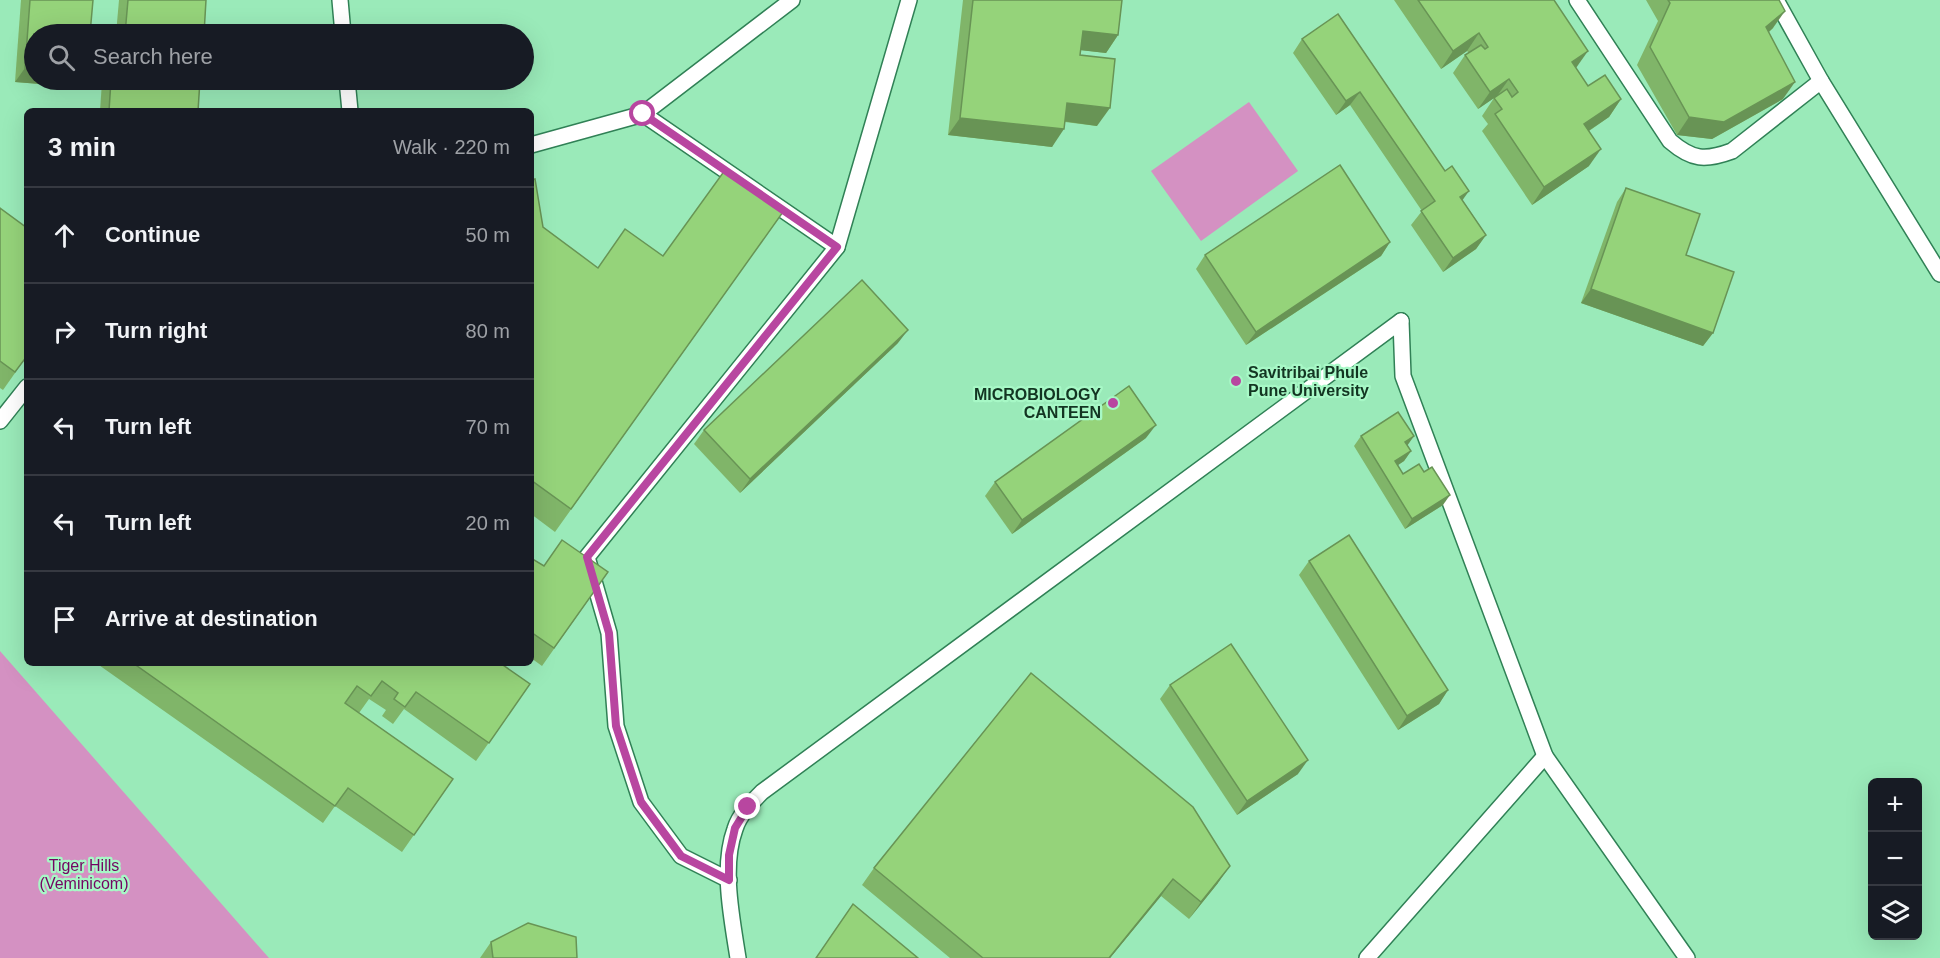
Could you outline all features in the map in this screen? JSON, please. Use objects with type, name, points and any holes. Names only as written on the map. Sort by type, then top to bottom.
[{"type":"lane","points":[[340,0],[342,24]]},
{"type":"lane","points":[[534,144],[643,114],[792,0]]},
{"type":"lane","points":[[729,880],[681,856],[641,802],[616,726],[609,633],[587,557],[837,247],[909,0]]},
{"type":"lane","points":[[1577,0],[1670,141],[1683,152],[1698,158],[1716,157],[1732,151],[1821,81]]},
{"type":"lane","points":[[1776,0],[1821,81],[1940,274]]},
{"type":"lane","points":[[348,90],[350,108]]},
{"type":"lane","points":[[643,114],[837,247]]},
{"type":"lane","points":[[738,958],[729,880],[729,855],[735,828],[748,807],[762,792],[1401,321],[1403,376],[1545,756],[1687,958]]},
{"type":"lane","points":[[0,421],[24,391]]},
{"type":"lane","points":[[1367,958],[1545,756]]},
{"type":"green space","points":[[1249,102],[1298,171],[1201,241],[1151,171]]},
{"type":"green space","name":"Tiger Hills (Veminicom)","points":[[0,651],[269,958],[0,958]]},
{"type":"building","points":[[30,0],[93,0],[91,24],[28,24]]},
{"type":"building","points":[[128,0],[206,0],[205,24],[126,24]]},
{"type":"building","points":[[973,0],[1122,0],[1118,35],[1083,31],[1080,55],[1115,59],[1110,108],[1067,103],[1064,129],[960,118]]},
{"type":"building","points":[[1418,0],[1554,0],[1588,51],[1572,62],[1588,86],[1605,75],[1621,99],[1584,124],[1601,149],[1544,187],[1495,114],[1502,109],[1494,98],[1507,89],[1512,97],[1518,92],[1509,79],[1490,92],[1465,55],[1481,45],[1485,49],[1488,47],[1479,33],[1453,51]]},
{"type":"building","points":[[1668,0],[1779,0],[1785,11],[1766,27],[1795,82],[1724,122],[1689,117],[1650,47],[1670,3]]},
{"type":"building","points":[[1338,14],[1445,171],[1452,166],[1469,191],[1460,197],[1486,235],[1453,258],[1421,211],[1435,201],[1360,92],[1346,101],[1302,39]]},
{"type":"building","points":[[110,90],[199,90],[198,108],[109,108]]},
{"type":"building","points":[[1340,165],[1390,242],[1256,332],[1205,255]]},
{"type":"building","points":[[725,170],[783,212],[571,509],[534,482],[534,179],[543,227],[598,268],[625,229],[663,256]]},
{"type":"building","points":[[1626,188],[1700,214],[1686,255],[1734,272],[1713,333],[1591,289]]},
{"type":"building","points":[[0,208],[24,226],[24,360],[15,372],[0,361]]},
{"type":"building","points":[[862,280],[908,330],[750,479],[704,430]]},
{"type":"building","points":[[1129,386],[1156,425],[1022,520],[995,482]]},
{"type":"building","points":[[1398,412],[1414,436],[1405,442],[1411,451],[1395,461],[1403,474],[1419,464],[1424,472],[1432,467],[1450,495],[1412,519],[1361,436]]},
{"type":"building","points":[[1349,535],[1448,690],[1407,716],[1309,561]]},
{"type":"building","points":[[562,540],[608,572],[554,648],[534,634],[534,560],[544,566]]},
{"type":"building","points":[[1231,644],[1308,760],[1247,801],[1170,685]]},
{"type":"building","points":[[137,666],[504,666],[530,684],[489,743],[416,692],[405,707],[394,699],[398,693],[382,681],[371,696],[357,686],[345,703],[453,779],[414,835],[348,788],[335,806]]},
{"type":"building","points":[[1031,673],[1193,807],[1230,866],[1201,902],[1173,879],[1109,958],[983,958],[874,868]]},
{"type":"building","points":[[853,904],[918,958],[816,958]]},
{"type":"building","points":[[528,923],[576,937],[577,958],[493,958],[491,942]]},
{"type":"place","name":"Savitribai Phule Pune University","points":[[1236,381]]},
{"type":"place","name":"MICROBIOLOGY CANTEEN","points":[[1113,403]]},
{"type":"route","points":[[643,114],[837,247],[587,557],[609,633],[616,726],[641,802],[681,856],[729,880],[729,855],[735,828],[748,807]]}]
